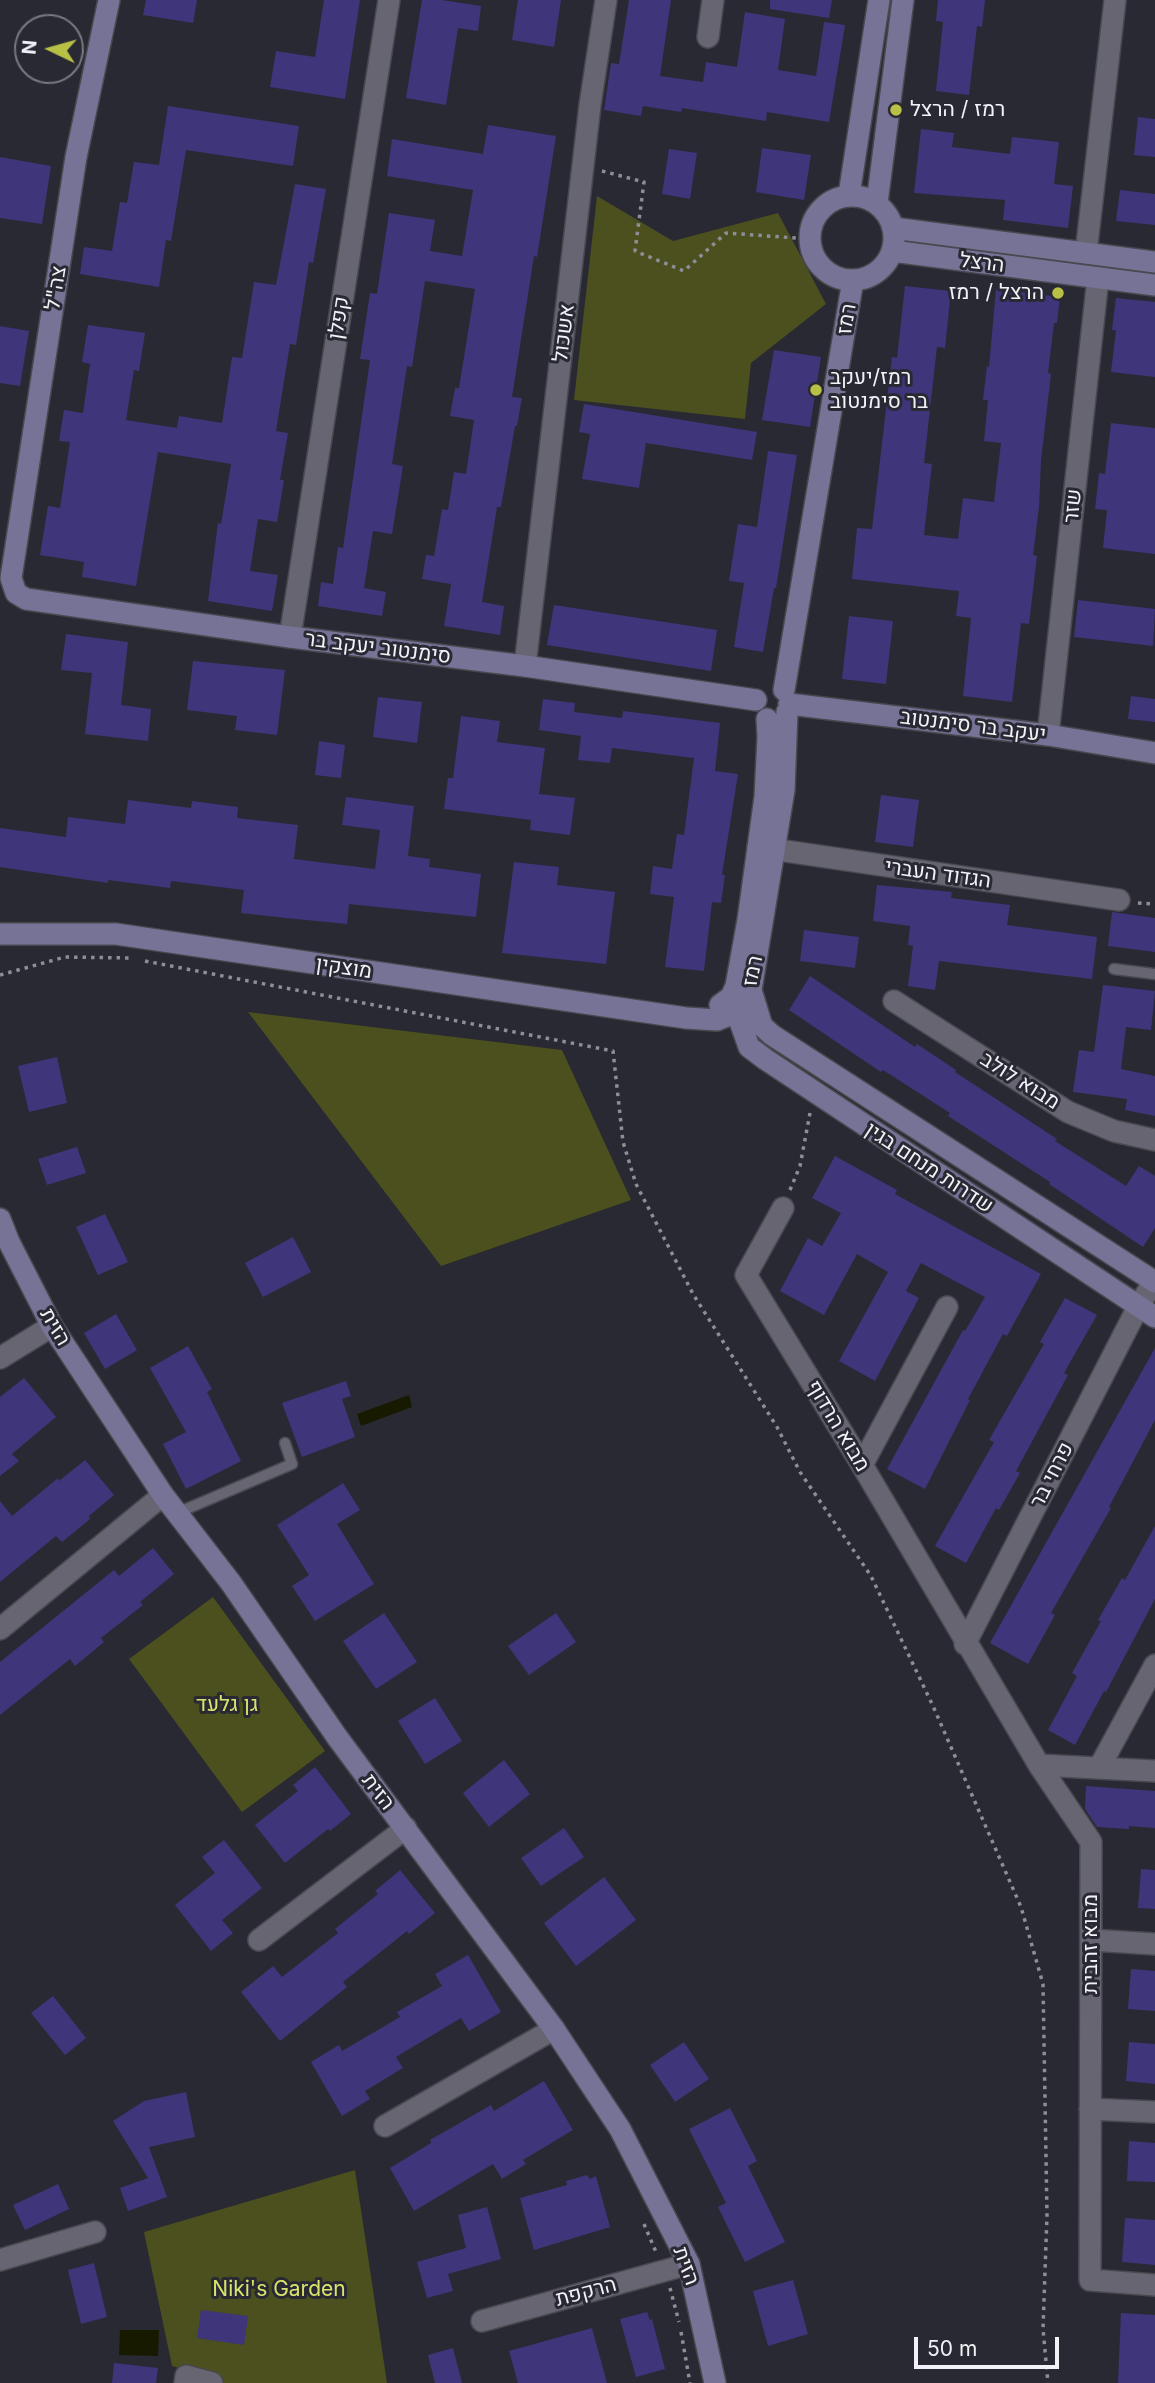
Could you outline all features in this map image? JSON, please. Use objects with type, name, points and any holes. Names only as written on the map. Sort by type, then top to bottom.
[{"type":"street","name":"צה\"ל","points":[[11,578],[76,157],[109,0]]},
{"type":"street","name":"קפלן","points":[[290,637],[388,0]]},
{"type":"street","name":"אשכול","points":[[525,666],[583,165],[606,0]]},
{"type":"street","points":[[708,37],[712,0]]},
{"type":"street","points":[[849,195],[879,0]]},
{"type":"street","points":[[877,203],[903,0]]},
{"type":"street","points":[[1086,253],[1115,0]]},
{"type":"street","points":[[849,195],[865,197],[877,203],[890,219],[893,228],[892,251],[886,262],[877,272],[866,278],[853,280],[828,273],[818,263],[812,251],[810,239],[817,213],[839,197],[849,195]]},
{"type":"street","name":"הרצל","points":[[893,228],[1155,262]]},
{"type":"street","name":"הרצל","points":[[892,251],[1155,285]]},
{"type":"street","name":"שזר","points":[[1048,735],[1098,278]]},
{"type":"street","name":"רמז","points":[[686,1018],[739,1000],[736,986],[748,920],[766,849],[768,737],[782,706],[853,280]]},
{"type":"street","name":"סימנטוב יעקב בר","points":[[11,578],[16,593],[26,599],[756,700]]},
{"type":"street","points":[[775,686],[782,706],[759,713],[756,700],[765,687],[775,686]]},
{"type":"street","name":"יעקב בר סימנטוב","points":[[782,706],[1048,735],[1155,753]]},
{"type":"street","name":"הגדוד העברי","points":[[766,849],[1119,900]]},
{"type":"street","name":"מוצקין","points":[[0,934],[116,934],[686,1018]]},
{"type":"street","name":"שדרות מנחם בגין","points":[[739,1000],[749,1047],[1147,1312]]},
{"type":"street","name":"שדרות מנחם בגין","points":[[739,1000],[772,1035],[1155,1281]]},
{"type":"street","name":"מבוא לולב","points":[[894,1000],[1068,1112],[1114,1131],[1155,1140]]},
{"type":"street","name":"מבוא הרדוף","points":[[783,1208],[746,1275],[862,1465],[965,1644]]},
{"type":"street","name":"הזית","points":[[0,1219],[52,1326],[163,1495],[231,1583],[337,1737],[554,2029],[620,2129],[689,2264],[715,2383]]},
{"type":"street","name":"פרחי בר","points":[[965,1644],[1147,1312],[1155,1281]]},
{"type":"street","points":[[862,1465],[947,1307]]},
{"type":"street","points":[[0,1358],[52,1326]]},
{"type":"street","points":[[0,1629],[163,1495]]},
{"type":"street","name":"מבוא זהבית","points":[[965,1644],[1039,1766],[1091,1842],[1090,2280],[1155,2285]]},
{"type":"street","points":[[1099,1768],[1155,1665]]},
{"type":"street","points":[[1039,1766],[1155,1770]]},
{"type":"street","points":[[259,1940],[406,1828]]},
{"type":"street","points":[[1091,1940],[1155,1944]]},
{"type":"street","points":[[386,2126],[554,2029]]},
{"type":"street","points":[[1090,2109],[1155,2112]]},
{"type":"street","points":[[0,2260],[95,2232]]},
{"type":"street","name":"הרקפת","points":[[482,2321],[689,2264]]},
{"type":"street","points":[[185,2383],[186,2376],[212,2383]]},
{"type":"lane","points":[[1114,969],[1155,974]]},
{"type":"lane","points":[[177,1513],[292,1464],[285,1443]]},
{"type":"path","points":[[583,165],[644,183],[635,251],[684,271],[726,233],[810,239]]},
{"type":"path","points":[[0,975],[65,957],[133,958],[613,1051],[623,1142],[636,1184],[694,1294],[777,1427],[800,1472],[871,1576],[933,1706],[1021,1907],[1043,1984],[1047,2215],[1043,2329],[1048,2383]]},
{"type":"path","points":[[783,1208],[800,1166],[812,1106],[818,1095]]},
{"type":"green space","points":[[597,196],[673,241],[778,213],[826,304],[751,363],[745,419],[574,400]]},
{"type":"green space","points":[[248,1012],[562,1050],[631,1200],[441,1266]]},
{"type":"green space","name":"גן גלעד","points":[[213,1597],[325,1751],[242,1812],[129,1659]]},
{"type":"green space","name":"Niki's Garden","points":[[355,2170],[387,2383],[216,2383],[215,2378],[172,2366],[144,2232]]},
{"type":"shaded area","points":[[409,1395],[412,1407],[361,1426],[357,1414]]},
{"type":"shaded area","points":[[120,2330],[159,2330],[158,2356],[119,2355]]},
{"type":"building","points":[[146,0],[197,0],[193,23],[143,15]]},
{"type":"building","points":[[324,0],[360,0],[345,99],[270,87],[276,51],[315,57]]},
{"type":"building","points":[[422,0],[481,6],[478,31],[458,28],[446,105],[406,98]]},
{"type":"building","points":[[518,0],[561,0],[554,47],[512,40]]},
{"type":"building","points":[[629,0],[671,0],[660,76],[703,82],[706,62],[737,67],[745,12],[785,19],[778,70],[816,76],[824,22],[845,25],[829,122],[767,112],[766,121],[682,108],[681,112],[643,106],[641,116],[604,110],[611,63],[619,64]]},
{"type":"building","points":[[770,0],[832,0],[829,18],[770,9]]},
{"type":"building","points":[[938,0],[985,0],[982,27],[977,26],[969,95],[936,91],[943,22],[936,21]]},
{"type":"building","points":[[168,106],[299,126],[293,166],[186,150],[171,241],[166,240],[159,287],[80,274],[84,247],[112,251],[120,202],[127,203],[134,162],[159,165]]},
{"type":"building","points":[[1138,117],[1155,119],[1155,157],[1134,155]]},
{"type":"building","points":[[488,125],[556,136],[512,397],[522,398],[501,507],[497,507],[482,602],[504,606],[500,635],[444,626],[451,584],[422,579],[426,555],[434,556],[442,509],[448,510],[454,472],[466,474],[474,420],[450,416],[455,388],[459,388],[475,289],[425,281],[412,367],[407,366],[392,464],[403,466],[392,534],[373,531],[364,588],[386,592],[382,616],[318,606],[321,582],[333,584],[338,547],[343,548],[370,360],[360,359],[370,293],[377,294],[389,213],[435,220],[430,251],[462,256],[473,190],[387,176],[392,139],[483,154]]},
{"type":"building","points":[[921,129],[954,133],[952,147],[1010,154],[1012,137],[1059,142],[1054,184],[1073,186],[1068,228],[1003,220],[1005,200],[914,193]]},
{"type":"building","points":[[762,148],[811,155],[804,200],[756,192]]},
{"type":"building","points":[[669,149],[697,153],[690,199],[662,194]]},
{"type":"building","points":[[0,157],[51,166],[42,224],[0,218]]},
{"type":"building","points":[[295,184],[326,189],[313,263],[309,262],[296,345],[290,344],[276,431],[288,433],[280,480],[284,480],[277,522],[258,519],[250,571],[278,575],[272,611],[208,601],[218,523],[221,524],[231,464],[158,452],[136,586],[82,577],[84,562],[40,555],[48,506],[60,508],[70,442],[59,441],[64,410],[83,413],[90,364],[82,362],[88,325],[145,333],[139,371],[134,370],[126,420],[177,428],[179,416],[222,423],[232,357],[242,358],[254,282],[276,285]]},
{"type":"building","points":[[1120,190],[1155,194],[1155,225],[1116,221]]},
{"type":"building","points":[[905,286],[951,291],[945,348],[937,347],[924,463],[932,464],[924,535],[958,539],[963,498],[994,502],[1001,443],[984,441],[988,400],[983,400],[987,366],[989,367],[996,289],[1060,297],[1048,373],[1051,374],[1041,460],[1033,555],[1037,556],[1029,624],[1021,623],[1012,702],[963,696],[971,618],[956,616],[959,591],[852,579],[857,528],[872,529],[892,357],[897,358]]},
{"type":"building","points":[[1116,298],[1155,302],[1155,377],[1111,372],[1116,330],[1112,330]]},
{"type":"building","points":[[0,326],[29,331],[20,386],[0,383]]},
{"type":"building","points":[[774,350],[821,357],[810,427],[762,420]]},
{"type":"building","points":[[584,404],[757,432],[752,460],[646,443],[639,488],[582,479],[590,434],[579,432]]},
{"type":"building","points":[[1111,423],[1155,428],[1155,554],[1103,548],[1107,510],[1095,509],[1099,473],[1105,474]]},
{"type":"building","points":[[768,451],[797,455],[763,652],[734,647],[744,583],[729,581],[738,524],[757,527]]},
{"type":"building","points":[[1078,600],[1155,609],[1153,646],[1074,637]]},
{"type":"building","points":[[554,605],[717,630],[711,671],[547,645]]},
{"type":"building","points":[[849,616],[893,621],[886,684],[842,679]]},
{"type":"building","points":[[66,634],[128,642],[121,705],[151,709],[148,741],[85,734],[92,673],[61,670]]},
{"type":"building","points":[[193,661],[285,670],[277,735],[235,730],[237,716],[187,710]]},
{"type":"building","points":[[1131,696],[1155,699],[1155,722],[1128,719]]},
{"type":"building","points":[[378,697],[422,702],[417,743],[373,737]]},
{"type":"building","points":[[543,699],[575,703],[574,712],[622,718],[623,711],[720,723],[715,771],[738,774],[722,875],[725,875],[721,903],[712,902],[704,971],[665,967],[674,897],[650,894],[653,866],[672,869],[677,834],[684,835],[694,758],[612,748],[610,763],[578,760],[581,736],[539,730]]},
{"type":"building","points":[[461,716],[500,721],[497,742],[545,748],[539,794],[575,798],[570,835],[530,830],[531,820],[444,809],[448,778],[453,778]]},
{"type":"building","points":[[319,741],[345,745],[341,778],[315,775]]},
{"type":"building","points":[[881,795],[919,800],[913,847],[875,842]]},
{"type":"building","points":[[346,797],[414,806],[408,856],[430,859],[429,867],[481,874],[476,917],[349,904],[347,924],[286,918],[241,913],[244,890],[171,881],[170,888],[108,880],[108,883],[0,867],[0,828],[66,837],[68,817],[125,824],[128,800],[191,808],[192,801],[238,807],[237,818],[298,825],[294,859],[375,869],[380,830],[342,825]]},
{"type":"building","points":[[514,862],[559,867],[557,885],[615,892],[606,964],[502,953]]},
{"type":"building","points":[[877,885],[952,892],[951,898],[1010,905],[1007,925],[1097,937],[1092,979],[939,961],[935,990],[908,986],[913,946],[908,945],[910,926],[873,921]]},
{"type":"building","points":[[1112,912],[1155,918],[1155,952],[1108,946]]},
{"type":"building","points":[[804,930],[859,937],[855,968],[800,961]]},
{"type":"building","points":[[810,976],[915,1047],[917,1044],[1057,1139],[1055,1141],[1126,1186],[1139,1166],[1155,1176],[1155,1228],[1143,1247],[948,1116],[950,1113],[883,1070],[881,1072],[789,1010]]},
{"type":"building","points":[[1103,985],[1155,991],[1151,1030],[1126,1027],[1121,1069],[1155,1076],[1155,1116],[1125,1110],[1127,1099],[1073,1092],[1079,1050],[1094,1052]]},
{"type":"building","points":[[57,1057],[67,1103],[29,1112],[18,1066]]},
{"type":"building","points":[[77,1147],[86,1173],[47,1185],[38,1159]]},
{"type":"building","points":[[835,1156],[897,1190],[895,1194],[1041,1274],[1007,1336],[1003,1334],[925,1489],[887,1469],[963,1330],[965,1331],[985,1297],[921,1263],[906,1291],[919,1298],[875,1381],[839,1361],[888,1272],[857,1254],[824,1315],[780,1291],[808,1238],[822,1246],[841,1213],[812,1198]]},
{"type":"building","points":[[105,1214],[128,1262],[98,1275],[76,1227]]},
{"type":"building","points":[[293,1237],[311,1272],[263,1297],[245,1263]]},
{"type":"building","points":[[1065,1298],[1097,1315],[1064,1373],[1068,1375],[1016,1471],[1020,1473],[999,1510],[996,1508],[966,1563],[935,1546],[994,1442],[989,1440],[1044,1344],[1040,1342]]},
{"type":"building","points":[[116,1314],[137,1350],[105,1369],[84,1333]]},
{"type":"building","points":[[188,1346],[212,1389],[207,1392],[241,1461],[186,1489],[163,1444],[186,1432],[150,1368]]},
{"type":"building","points":[[1155,1348],[1155,1420],[1109,1507],[1111,1508],[1051,1613],[1055,1615],[1028,1664],[990,1643]]},
{"type":"building","points":[[24,1378],[56,1417],[12,1454],[19,1461],[0,1476],[0,1397]]},
{"type":"building","points":[[346,1381],[351,1396],[342,1399],[355,1437],[302,1457],[282,1403]]},
{"type":"building","points":[[85,1460],[114,1495],[62,1542],[56,1536],[0,1582],[0,1501],[12,1516],[58,1478],[59,1481]]},
{"type":"building","points":[[343,1483],[360,1510],[337,1524],[374,1584],[315,1621],[292,1586],[309,1575],[277,1525]]},
{"type":"building","points":[[1155,1526],[1155,1599],[1075,1745],[1048,1730],[1077,1676],[1072,1673],[1101,1621],[1098,1620],[1122,1578],[1125,1580]]},
{"type":"building","points":[[153,1548],[174,1574],[140,1602],[143,1605],[101,1638],[104,1642],[75,1666],[70,1659],[0,1715],[0,1662],[114,1570],[119,1576]]},
{"type":"building","points":[[384,1613],[417,1662],[376,1689],[343,1641]]},
{"type":"building","points":[[556,1613],[576,1642],[529,1675],[508,1646]]},
{"type":"building","points":[[435,1698],[462,1741],[425,1764],[398,1721]]},
{"type":"building","points":[[504,1760],[530,1794],[489,1827],[463,1793]]},
{"type":"building","points":[[315,1767],[351,1814],[285,1863],[255,1825],[298,1791],[293,1785]]},
{"type":"building","points":[[1086,1786],[1155,1791],[1155,1828],[1097,1827],[1085,1809]]},
{"type":"building","points":[[564,1828],[584,1857],[541,1886],[521,1858]]},
{"type":"building","points":[[224,1840],[262,1888],[222,1920],[233,1933],[211,1951],[175,1905],[215,1873],[202,1857]]},
{"type":"building","points":[[1141,1869],[1155,1870],[1155,1909],[1138,1908]]},
{"type":"building","points":[[400,1870],[435,1913],[409,1934],[407,1931],[343,1982],[347,1987],[280,2041],[241,1992],[273,1966],[282,1977],[338,1933],[335,1929],[378,1894],[375,1891]]},
{"type":"building","points":[[604,1877],[636,1920],[576,1966],[544,1923]]},
{"type":"building","points":[[468,1955],[501,2012],[469,2031],[461,2018],[396,2057],[403,2068],[365,2091],[370,2099],[342,2116],[311,2062],[339,2045],[342,2051],[400,2017],[397,2012],[442,1986],[435,1974]]},
{"type":"building","points":[[1131,1969],[1155,1971],[1155,2011],[1128,2009]]},
{"type":"building","points":[[53,1996],[86,2038],[65,2055],[31,2013]]},
{"type":"building","points":[[684,2042],[709,2079],[675,2102],[650,2065]]},
{"type":"building","points":[[1129,2042],[1155,2044],[1155,2084],[1126,2081]]},
{"type":"building","points":[[544,2081],[573,2130],[523,2160],[526,2164],[502,2179],[493,2164],[414,2211],[390,2168],[431,2143],[430,2140],[491,2105],[494,2111]]},
{"type":"building","points":[[186,2092],[195,2137],[149,2147],[167,2197],[128,2211],[120,2188],[148,2178],[113,2121],[144,2101]]},
{"type":"building","points":[[730,2108],[757,2161],[748,2166],[785,2242],[745,2262],[718,2207],[726,2203],[689,2129]]},
{"type":"building","points":[[1129,2141],[1155,2143],[1155,2182],[1127,2181]]},
{"type":"building","points":[[587,2175],[590,2179],[596,2176],[610,2227],[534,2250],[520,2198],[567,2185],[566,2181]]},
{"type":"building","points":[[58,2184],[69,2209],[25,2230],[13,2205]]},
{"type":"building","points":[[487,2207],[501,2259],[448,2274],[453,2291],[427,2298],[417,2262],[466,2248],[458,2215]]},
{"type":"building","points":[[1125,2218],[1155,2220],[1155,2265],[1122,2262]]},
{"type":"building","points":[[94,2263],[107,2317],[81,2324],[68,2270]]},
{"type":"building","points":[[793,2280],[808,2334],[768,2346],[753,2291]]},
{"type":"building","points":[[201,2310],[248,2316],[244,2345],[197,2338]]},
{"type":"building","points":[[647,2312],[650,2320],[652,2319],[665,2369],[636,2377],[620,2319]]},
{"type":"building","points":[[1121,2313],[1155,2315],[1155,2383],[1118,2383]]},
{"type":"building","points":[[592,2328],[607,2383],[518,2383],[509,2351]]},
{"type":"building","points":[[453,2348],[462,2383],[435,2383],[428,2355]]},
{"type":"building","points":[[114,2363],[158,2368],[156,2383],[112,2383]]},
{"type":"place","name":"רמז / הרצל","points":[[896,110]]},
{"type":"place","name":"הרצל / רמז","points":[[1058,293]]},
{"type":"place","name":"רמז/יעקב בר סימנטוב","points":[[816,390]]}]
